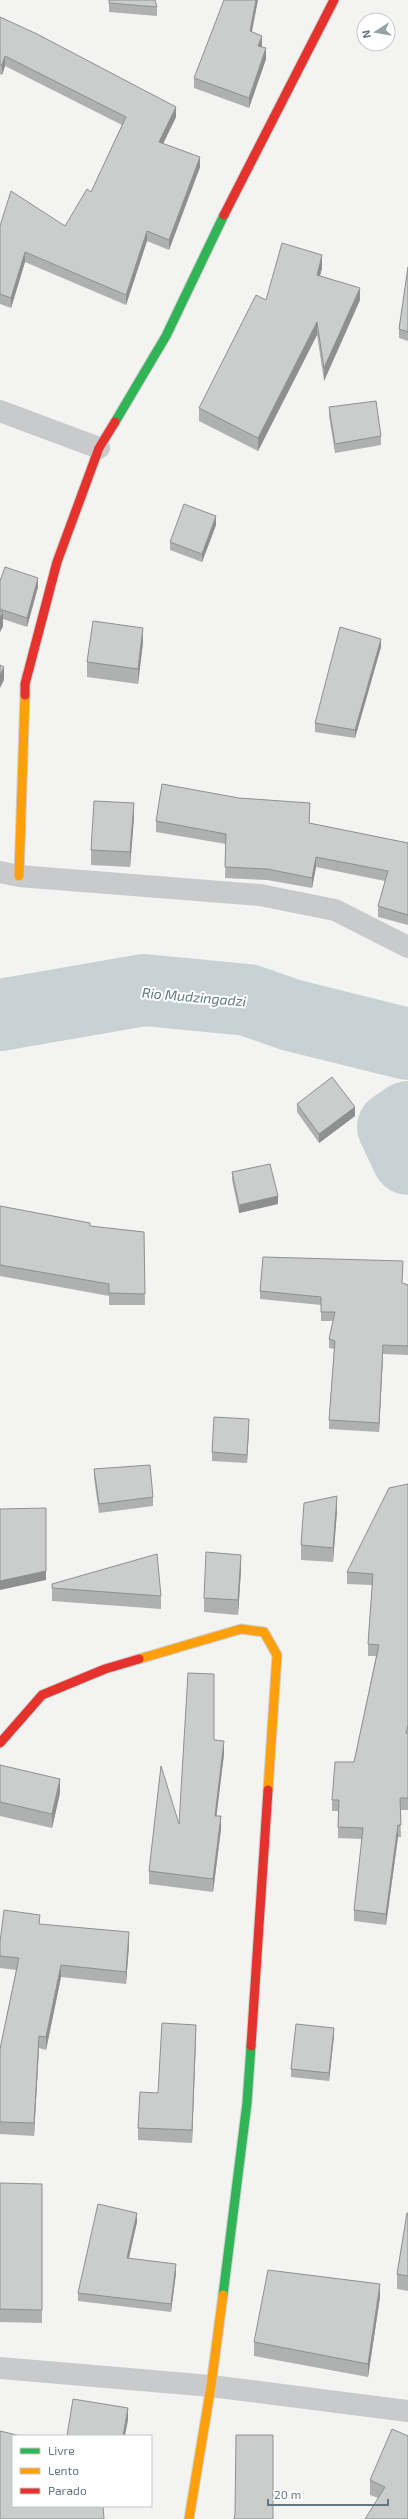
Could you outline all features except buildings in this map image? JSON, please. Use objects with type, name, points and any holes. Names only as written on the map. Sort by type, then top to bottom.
[{"type":"street","points":[[334,0],[244,174],[166,336],[99,448],[57,562],[25,684],[9,874],[260,895],[335,910],[408,947]]},
{"type":"street","points":[[0,411],[99,448]]},
{"type":"street","points":[[0,1743],[42,1695],[106,1669],[241,1629],[264,1632],[277,1655],[247,2103],[211,2386],[189,2519]]},
{"type":"street","points":[[0,2368],[211,2386],[408,2411]]},
{"type":"waterway","name":"Rio Mudzingadzi","points":[[0,1015],[144,990],[248,1000],[291,1015],[408,1044]]},
{"type":"waterway","name":"Rio Mudzingadzi","points":[[408,1117],[393,1127],[408,1159]]},
{"type":"traffic: fast","points":[[115,422],[166,336],[224,215]]},
{"type":"traffic: fast","points":[[223,2295],[247,2103],[251,2046]]},
{"type":"traffic: slow","points":[[19,876],[25,695]]},
{"type":"traffic: slow","points":[[139,1659],[241,1629],[264,1632],[277,1655],[268,1790]]},
{"type":"traffic: slow","points":[[189,2519],[211,2386],[223,2295]]},
{"type":"traffic: jam","points":[[224,215],[334,0]]},
{"type":"traffic: jam","points":[[25,695],[25,684],[57,562],[99,448],[115,422]]},
{"type":"traffic: jam","points":[[0,1743],[42,1695],[105,1669],[139,1659]]},
{"type":"traffic: jam","points":[[251,2046],[268,1790]]}]
